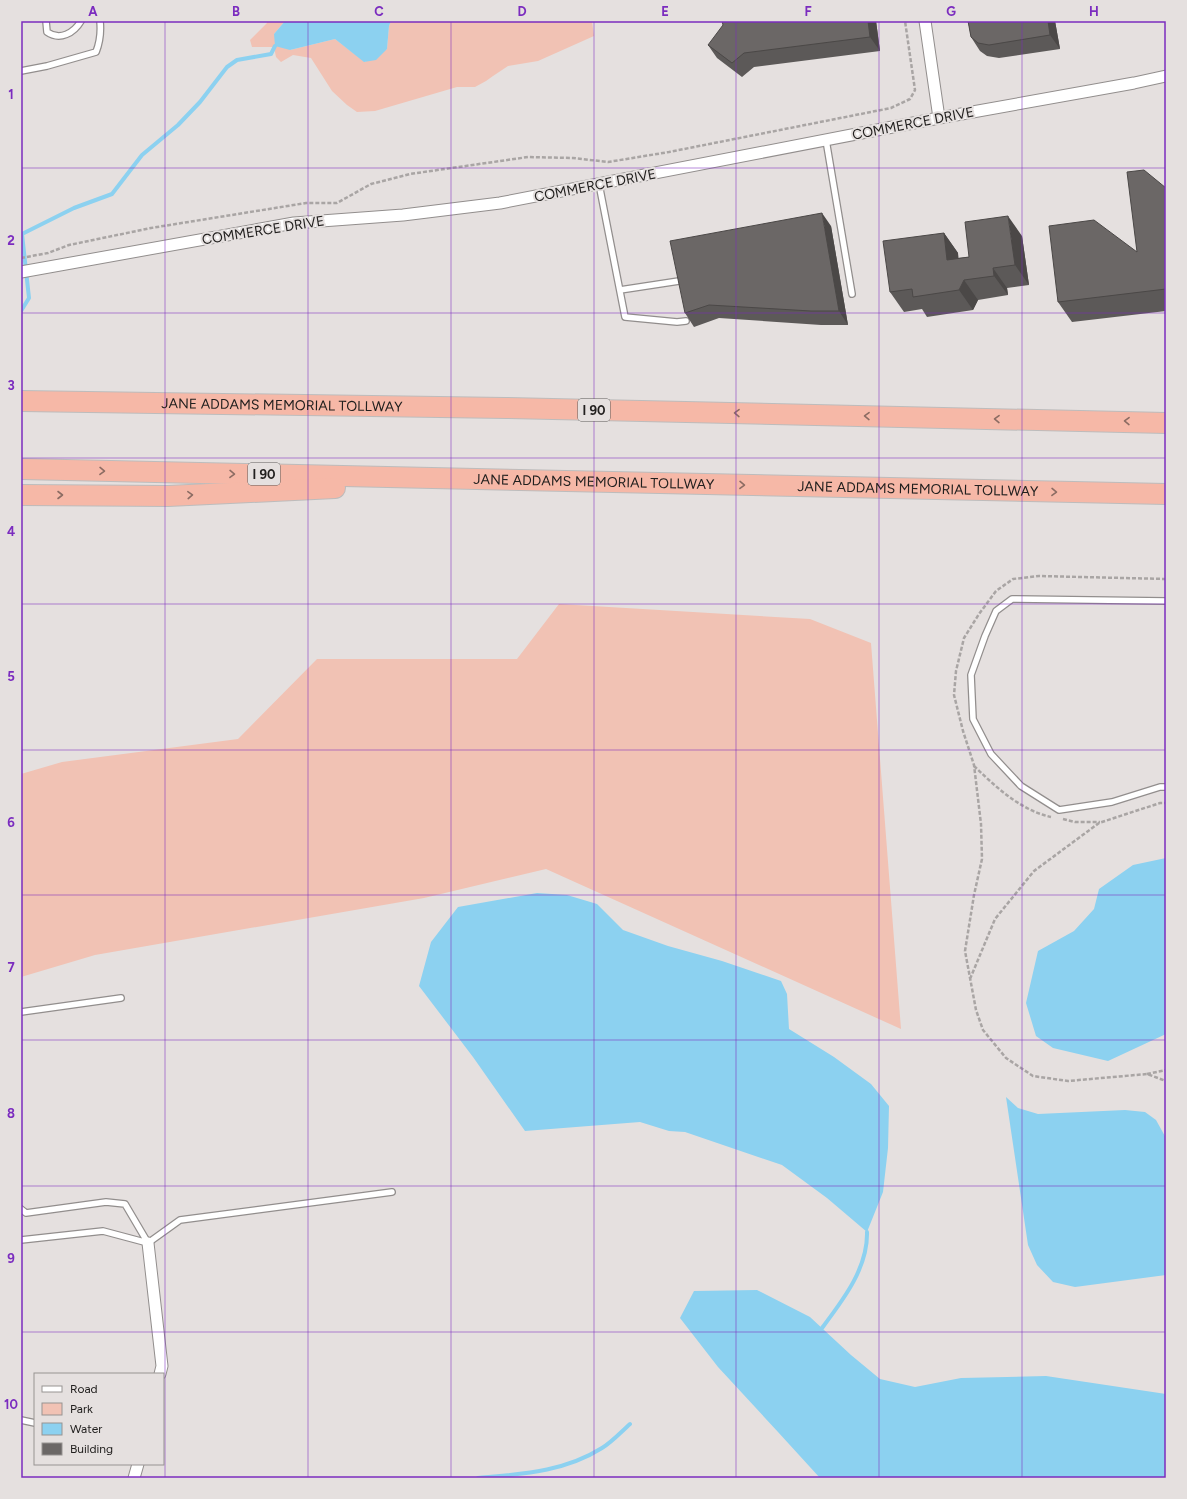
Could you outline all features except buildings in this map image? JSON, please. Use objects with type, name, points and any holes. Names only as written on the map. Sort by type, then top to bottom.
[{"type":"highway","name":"JANE ADDAMS MEMORIAL TOLLWAY","points":[[21,402],[506,408],[1166,423]]},
{"type":"highway","name":"JANE ADDAMS MEMORIAL TOLLWAY","points":[[21,469],[1166,494]]},
{"type":"highway","points":[[21,495],[168,496],[507,480]]},
{"type":"street","points":[[925,21],[939,118]]},
{"type":"street","name":"COMMERCE DRIVE","points":[[21,272],[294,223],[403,215],[500,203],[939,118],[1166,76]]},
{"type":"street","points":[[148,1243],[162,1366],[160,1373]]},
{"type":"street","points":[[134,1478],[138,1465]]},
{"type":"lane","points":[[46,21],[47,32],[52,36],[60,37],[69,34],[81,21]]},
{"type":"lane","points":[[21,71],[47,66],[96,52],[99,43],[101,27],[100,21]]},
{"type":"lane","points":[[826,140],[852,294]]},
{"type":"lane","points":[[599,184],[625,317],[677,322],[686,321]]},
{"type":"lane","points":[[620,290],[679,282]]},
{"type":"lane","points":[[1166,601],[1012,599],[996,611],[971,675],[973,719],[991,754],[1021,786],[1059,810],[1112,802],[1166,787]]},
{"type":"lane","points":[[21,1012],[121,998]]},
{"type":"lane","points":[[148,1243],[180,1220],[392,1192]]},
{"type":"lane","points":[[21,1209],[26,1213],[106,1202],[125,1204],[148,1243]]},
{"type":"lane","points":[[21,1240],[103,1231],[148,1243]]},
{"type":"lane","points":[[21,1420],[34,1423]]},
{"type":"path","points":[[21,258],[48,253],[69,245],[151,228],[306,203],[337,203],[371,184],[410,174],[528,157],[573,158],[608,162],[669,152],[891,108],[910,99],[915,90],[905,21]]},
{"type":"path","points":[[1166,579],[1039,576],[1013,579],[996,591],[964,638],[956,671],[954,695],[963,731],[974,765],[981,824],[982,859],[974,895],[965,951],[976,1010],[983,1030],[1006,1058],[1033,1076],[1068,1081],[1147,1074],[1166,1070]]},
{"type":"path","points":[[970,979],[995,919],[1034,871],[1099,823],[1166,803]]},
{"type":"path","points":[[1147,1074],[1166,1081]]},
{"type":"green space","points":[[267,21],[285,21],[274,34],[290,50],[335,39],[365,62],[387,49],[389,26],[391,21],[592,21],[594,36],[538,61],[508,66],[475,87],[457,87],[375,111],[357,112],[332,91],[311,58],[293,55],[281,62],[276,57],[274,47],[252,47],[250,40],[267,23]]},
{"type":"green space","points":[[559,604],[810,619],[871,643],[901,1029],[546,869],[424,898],[95,955],[21,977],[21,774],[62,762],[238,739],[317,659],[517,659]]},
{"type":"water","points":[[285,21],[391,21],[389,26],[387,49],[376,60],[364,62],[335,39],[290,50],[275,46],[274,34]]},
{"type":"water","points":[[1166,858],[1166,1034],[1108,1061],[1053,1048],[1036,1036],[1026,1003],[1038,951],[1074,931],[1094,909],[1099,889],[1133,865]]},
{"type":"water","points":[[537,893],[567,895],[597,904],[623,930],[668,946],[722,961],[781,981],[787,994],[789,1029],[834,1057],[871,1084],[889,1106],[888,1148],[883,1192],[867,1232],[827,1198],[782,1165],[685,1132],[669,1131],[640,1122],[525,1131],[473,1057],[419,986],[431,942],[458,907]]},
{"type":"water","points":[[1006,1097],[1018,1108],[1038,1114],[1125,1110],[1145,1112],[1156,1120],[1166,1138],[1166,1275],[1075,1287],[1053,1282],[1037,1265],[1028,1245]]},
{"type":"water","points":[[757,1290],[810,1317],[851,1355],[880,1379],[915,1387],[961,1378],[1046,1376],[1166,1394],[1166,1478],[820,1478],[718,1367],[680,1318],[694,1291]]},
{"type":"waterway","points":[[21,311],[29,298],[22,234],[74,208],[112,194],[142,155],[178,125],[200,102],[227,67],[237,60],[271,54],[275,46]]},
{"type":"waterway","points":[[822,1328],[846,1295],[859,1271],[866,1245],[867,1232]]},
{"type":"waterway","points":[[478,1478],[526,1473],[557,1467],[573,1462],[606,1446],[630,1424]]}]
